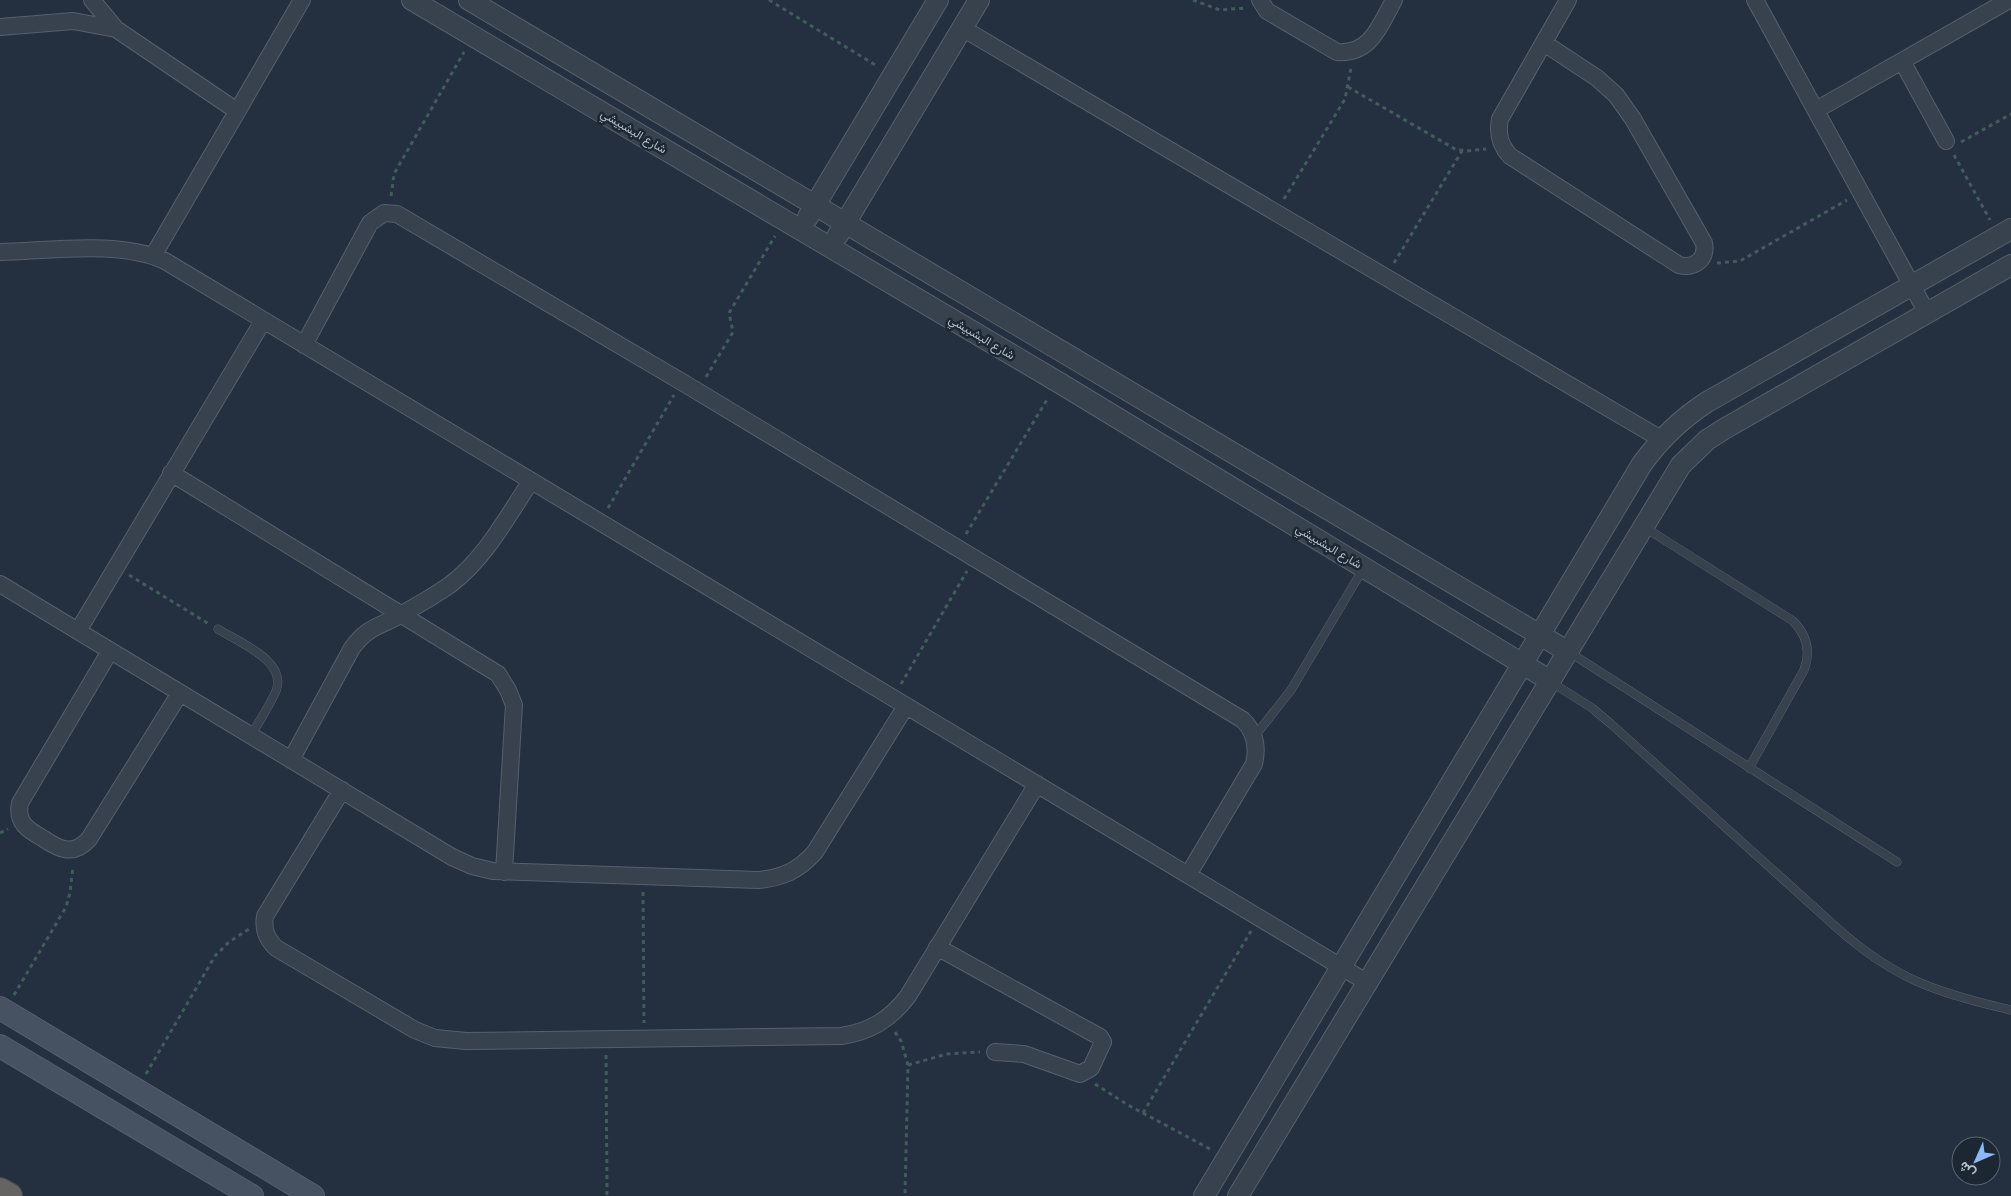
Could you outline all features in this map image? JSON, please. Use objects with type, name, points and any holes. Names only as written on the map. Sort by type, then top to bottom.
[{"type":"highway","points":[[0,1191],[9,1196]]},
{"type":"main road","points":[[2,1009],[313,1196]]},
{"type":"main road","points":[[0,1046],[252,1196]]},
{"type":"street","points":[[92,0],[116,29],[237,111]]},
{"type":"street","points":[[153,256],[302,0]]},
{"type":"street","name":"شارع البشبيشي","points":[[412,0],[1058,382],[1549,680]]},
{"type":"street","points":[[469,0],[1567,651]]},
{"type":"street","points":[[792,225],[815,205],[938,0]]},
{"type":"street","points":[[831,248],[979,0]]},
{"type":"street","points":[[1261,0],[1267,11],[1337,52],[1350,52],[1362,48],[1372,39],[1394,0]]},
{"type":"street","points":[[1544,43],[1597,78],[1625,107],[1704,243],[1705,248],[1702,259],[1692,266],[1679,265],[1510,156],[1501,143],[1498,127],[1500,119],[1568,0]]},
{"type":"street","points":[[1755,0],[1927,313]]},
{"type":"street","points":[[1816,110],[2009,0]]},
{"type":"street","points":[[0,27],[73,20],[116,29]]},
{"type":"street","points":[[962,28],[1661,439]]},
{"type":"street","points":[[1902,61],[1948,145]]},
{"type":"street","points":[[304,345],[370,223],[384,213],[397,214],[958,547],[1243,720],[1254,737],[1256,751],[1254,764],[1188,875]]},
{"type":"street","points":[[1204,1196],[1642,464],[1661,439],[1690,413],[1707,402],[2005,232]]},
{"type":"street","points":[[0,252],[108,249],[139,252],[153,256],[263,320],[1368,983]]},
{"type":"street","points":[[1238,1196],[1642,526],[1671,479],[1692,453],[1707,440],[2011,265]]},
{"type":"street","points":[[78,631],[263,320]]},
{"type":"street","points":[[172,473],[498,674],[512,697],[514,705],[504,872]]},
{"type":"street","points":[[291,760],[352,648],[362,634],[401,615],[449,585],[480,556],[531,481]]},
{"type":"street","points":[[1364,568],[1381,540]]},
{"type":"street","points":[[0,584],[462,862],[482,869],[504,872],[758,880],[784,876],[796,870],[815,852],[899,702]]},
{"type":"street","points":[[110,651],[19,808],[20,818],[25,828],[59,849],[78,849],[89,839],[180,693]]},
{"type":"street","points":[[342,790],[269,909],[264,924],[267,937],[276,948],[415,1030],[435,1038],[461,1041],[840,1036],[864,1031],[886,1019],[908,996],[1037,784]]},
{"type":"street","points":[[938,947],[1100,1038],[1103,1044],[1090,1068],[1084,1073],[1076,1074],[1024,1054],[994,1052]]},
{"type":"lane","points":[[1642,526],[1793,621],[1805,637],[1808,655],[1804,670],[1750,768]]},
{"type":"lane","points":[[1254,737],[1291,690],[1364,568]]},
{"type":"lane","points":[[218,629],[268,660],[277,673],[276,692],[251,736]]},
{"type":"lane","points":[[1567,651],[1897,862]]},
{"type":"lane","points":[[1549,680],[1592,708],[1611,724],[1872,957],[1906,977],[1934,990],[1956,998],[2011,1010]]},
{"type":"path","points":[[769,0],[776,6],[893,75]]},
{"type":"path","points":[[1193,0],[1212,9],[1231,11],[1241,9],[1261,0]]},
{"type":"path","points":[[397,214],[390,194],[394,174],[474,36]]},
{"type":"path","points":[[1276,212],[1345,99],[1348,87],[1350,52]]},
{"type":"path","points":[[1348,87],[1455,149],[1478,151],[1501,143]]},
{"type":"path","points":[[2005,232],[1948,145],[2011,114]]},
{"type":"path","points":[[1386,277],[1462,151]]},
{"type":"path","points":[[1702,259],[1717,263],[1740,261],[1860,193]]},
{"type":"path","points":[[697,391],[733,332],[728,313],[792,225]]},
{"type":"path","points":[[600,522],[682,382]]},
{"type":"path","points":[[958,547],[1058,382]]},
{"type":"path","points":[[899,702],[974,557]]},
{"type":"path","points":[[116,567],[218,629]]},
{"type":"path","points":[[2,1009],[66,907],[73,879],[72,850]]},
{"type":"path","points":[[643,876],[644,1039]]},
{"type":"path","points":[[1143,1113],[1259,918]]},
{"type":"path","points":[[136,1090],[215,956],[237,936],[264,924]]},
{"type":"path","points":[[886,1019],[901,1041],[908,1065],[905,1196]]},
{"type":"path","points":[[606,1039],[608,1196]]},
{"type":"path","points":[[908,1065],[947,1054],[994,1052]]},
{"type":"path","points":[[1084,1073],[1104,1091],[1227,1158]]}]
